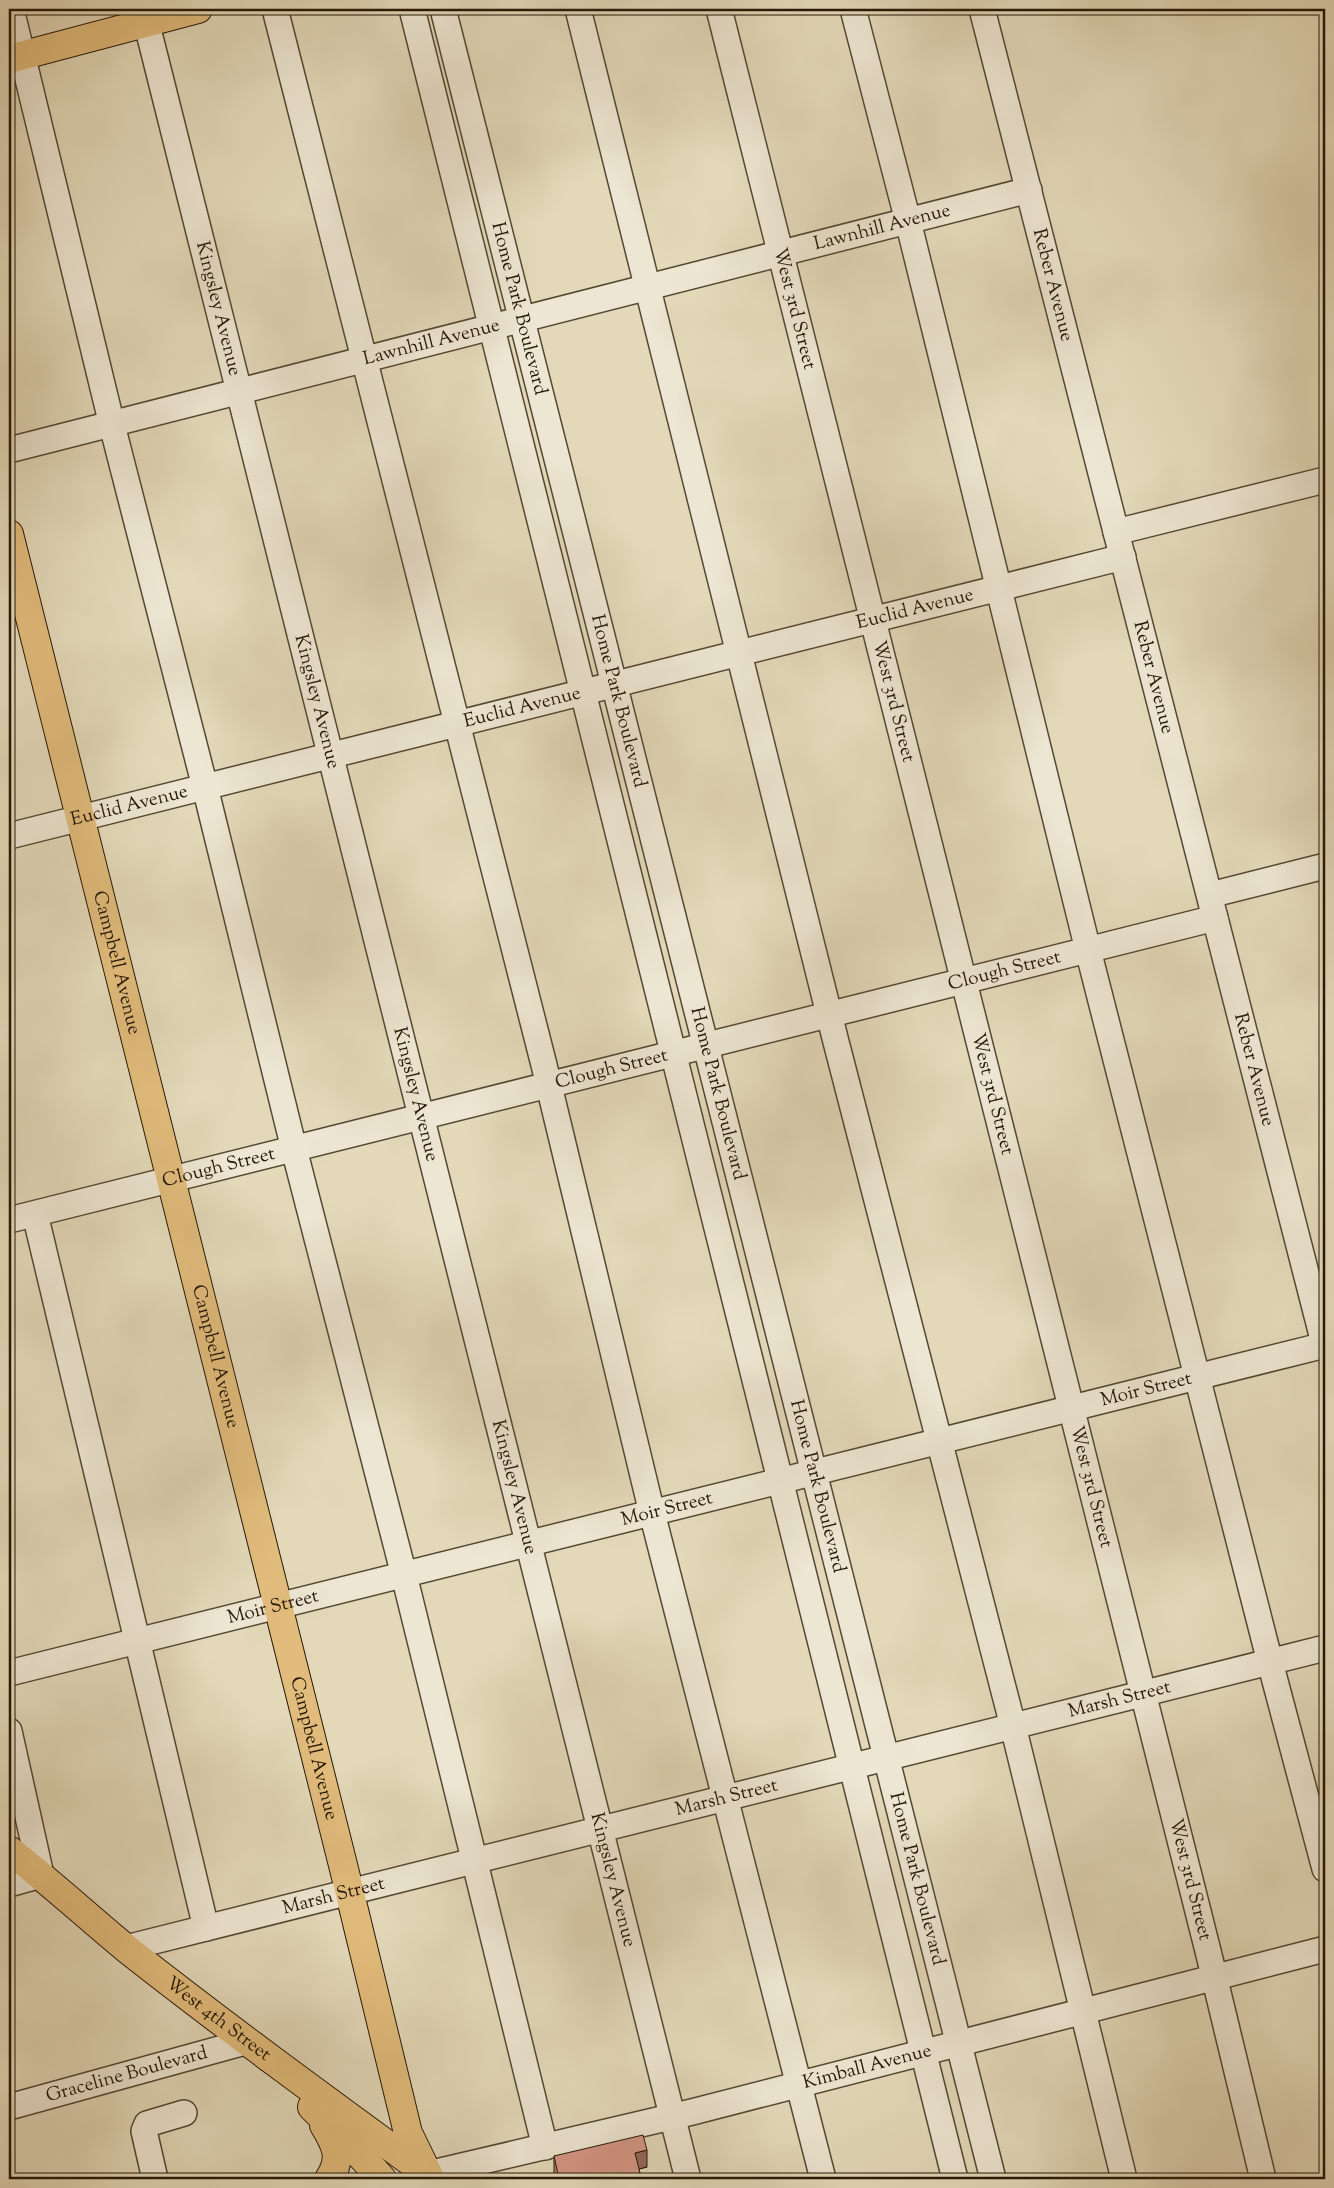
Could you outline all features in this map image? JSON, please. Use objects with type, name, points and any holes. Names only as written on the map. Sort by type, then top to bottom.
[{"type":"main road","points":[[16,57],[145,16],[198,9]]},
{"type":"main road","name":"Campbell Avenue","points":[[9,534],[350,1892],[408,2133],[423,2178]]},
{"type":"main road","name":"West 4th Street","points":[[9,1850],[42,1875],[126,1948],[423,2178]]},
{"type":"main road","points":[[245,2042],[362,2156],[382,2179]]},
{"type":"main road","points":[[314,2109],[334,2142],[338,2160],[329,2179]]},
{"type":"street","points":[[11,9],[16,57],[205,787],[294,1149],[476,1860],[545,2147]]},
{"type":"street","points":[[275,9],[549,1085],[652,1513],[823,2179]]},
{"type":"street","name":"Home Park Boulevard","points":[[412,9],[955,2179]]},
{"type":"street","name":"Home Park Boulevard","points":[[444,9],[993,2179]]},
{"type":"street","points":[[578,9],[829,1015],[1013,1726],[1124,2179]]},
{"type":"street","name":"West 3rd Street","points":[[719,9],[1215,1977],[1263,2179]]},
{"type":"street","points":[[853,9],[908,220],[1088,950],[1270,1662],[1325,1869]]},
{"type":"street","name":"Reber Avenue","points":[[982,9],[1325,1346]]},
{"type":"street","name":"Kingsley Avenue","points":[[145,16],[688,2179]]},
{"type":"street","name":"Lawnhill Avenue","points":[[9,450],[1029,190]]},
{"type":"street","points":[[1116,532],[1325,480]]},
{"type":"street","name":"Euclid Avenue","points":[[9,836],[1123,557]]},
{"type":"street","name":"Clough Street","points":[[9,1220],[1088,950],[1325,866]]},
{"type":"street","points":[[35,1214],[206,1928]]},
{"type":"street","name":"Moir Street","points":[[9,1673],[1325,1346]]},
{"type":"street","name":"Marsh Street","points":[[126,1948],[1325,1648]]},
{"type":"street","points":[[9,1731],[42,1875],[9,1884]]},
{"type":"street","name":"Kimball Avenue","points":[[423,2178],[799,2085],[1325,1948]]},
{"type":"street","name":"Graceline Boulevard","points":[[9,2107],[245,2042]]},
{"type":"street","points":[[155,2179],[144,2131],[147,2124],[184,2113]]},
{"type":"building","points":[[643,2135],[647,2150],[635,2153],[640,2173],[614,2179],[559,2179],[554,2156]]}]
